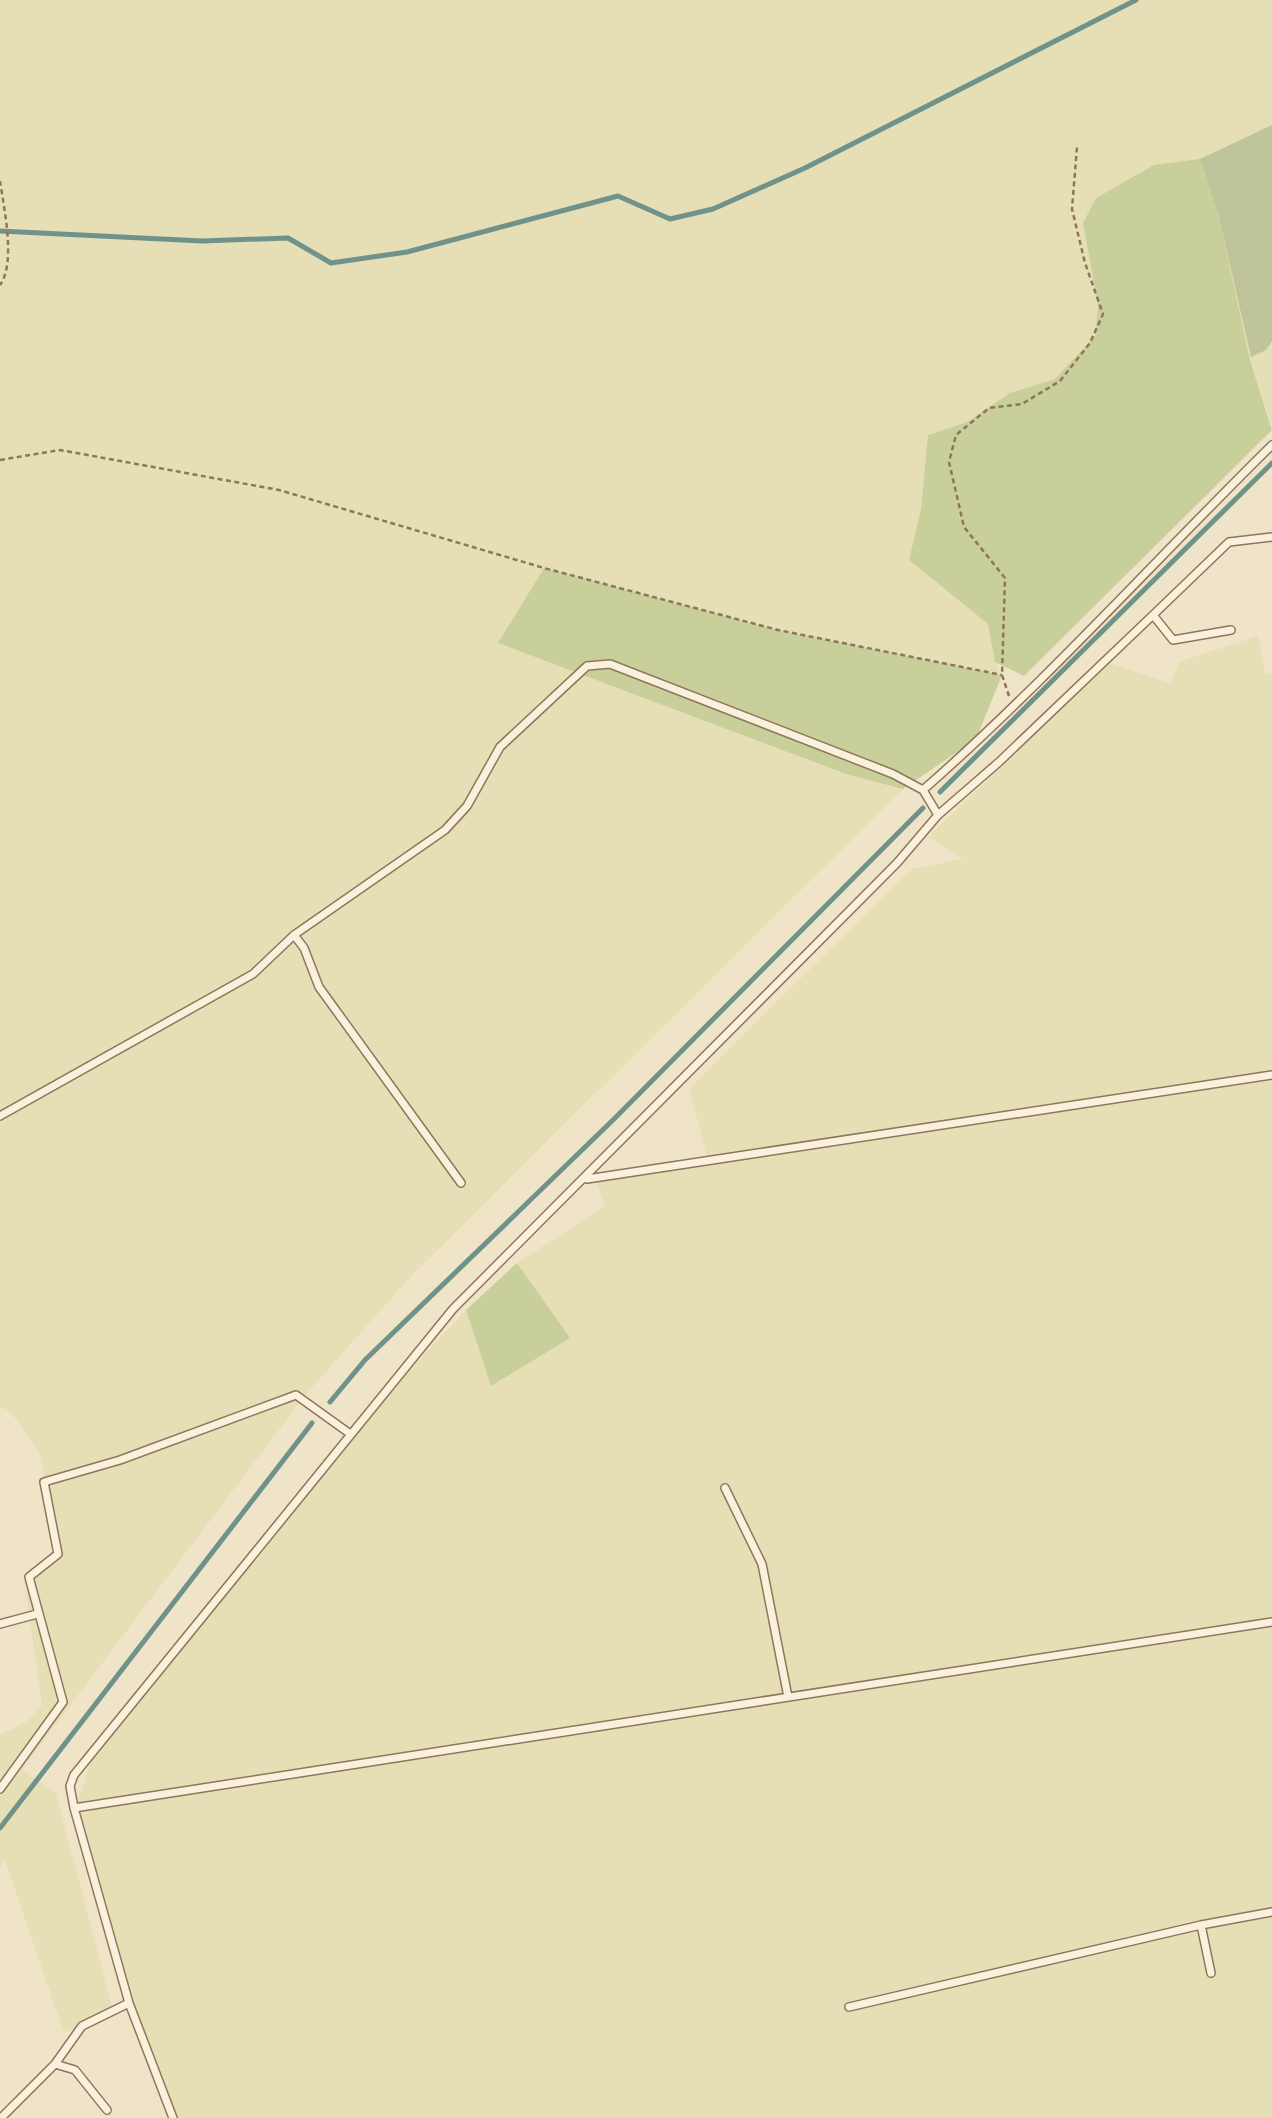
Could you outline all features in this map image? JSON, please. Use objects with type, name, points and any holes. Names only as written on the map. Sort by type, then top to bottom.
[{"type":"lane","points":[[923,790],[1012,706],[1272,445]]},
{"type":"lane","points":[[173,2118],[130,2003],[74,1808],[70,1787],[74,1775],[349,1433],[453,1309],[586,1179],[897,863],[938,815],[999,762],[1229,542],[1272,537]]},
{"type":"lane","points":[[1153,615],[1173,640],[1231,630]]},
{"type":"lane","points":[[0,1116],[253,974],[294,935],[445,830],[467,806],[500,747],[587,666],[595,663],[610,664],[861,760],[923,790],[938,815]]},
{"type":"lane","points":[[294,935],[304,948],[318,987],[461,1182]]},
{"type":"lane","points":[[586,1179],[1272,1075]]},
{"type":"lane","points":[[0,1789],[63,1702],[29,1577],[58,1554],[44,1482],[120,1460],[296,1395],[349,1433]]},
{"type":"lane","points":[[726,1488],[762,1564],[788,1697]]},
{"type":"lane","points":[[0,1624],[37,1614]]},
{"type":"lane","points":[[74,1808],[1272,1622]]},
{"type":"lane","points":[[849,2007],[1201,1925],[1272,1912]]},
{"type":"lane","points":[[1201,1925],[1211,1973]]},
{"type":"lane","points":[[1,2118],[55,2064],[82,2026],[130,2003]]},
{"type":"lane","points":[[55,2064],[75,2070],[107,2110]]},
{"type":"path","points":[[1012,706],[1002,675],[1005,578],[964,527],[949,462],[956,435],[989,408],[1022,404],[1060,381],[1090,343],[1103,314],[1085,263],[1072,209],[1077,147]]},
{"type":"path","points":[[0,181],[7,233],[6,276],[0,285]]},
{"type":"path","points":[[0,460],[60,450],[279,490],[544,568],[778,630],[1002,675]]},
{"type":"shaded area","points":[[0,0],[1272,0],[1272,426],[1250,360],[1219,217],[1200,160],[1083,223],[1098,306],[1095,336],[1055,379],[1010,393],[967,422],[928,435],[921,509],[909,560],[989,624],[995,662],[1002,675],[778,630],[498,643],[846,774],[903,789],[412,1275],[306,1394],[22,1769],[56,1794],[113,2010],[64,2033],[5,1860],[0,1867],[0,1735],[26,1722],[42,1705],[24,1579],[60,1556],[40,1454],[10,1411],[0,1407]]},
{"type":"shaded area","points":[[1258,636],[1265,674],[1272,674],[1272,2118],[177,2118],[130,2002],[77,1802],[92,1759],[334,1452],[466,1310],[491,1386],[569,1338],[517,1263],[605,1206],[594,1175],[707,1156],[689,1088],[912,869],[963,859],[928,837],[1110,663],[1170,683],[1179,662]]},
{"type":"green space","points":[[1272,125],[1272,341],[1266,350],[1251,357],[1219,217],[1200,159]]},
{"type":"green space","points":[[1200,159],[1219,217],[1250,360],[1272,430],[1024,676],[995,662],[988,624],[909,560],[921,509],[928,435],[967,422],[1010,393],[1055,379],[1095,336],[1098,306],[1083,223],[1096,198],[1154,165]]},
{"type":"green space","points":[[544,568],[778,630],[1002,675],[976,739],[903,789],[846,774],[498,643]]},
{"type":"green space","points":[[517,1263],[570,1338],[491,1386],[466,1310]]},
{"type":"waterway","points":[[0,231],[202,241],[288,238],[331,263],[407,252],[618,196],[670,219],[713,209],[805,168],[1136,0]]},
{"type":"waterway","points":[[940,792],[1272,463]]},
{"type":"waterway","points":[[330,1402],[365,1360],[613,1120],[923,808]]},
{"type":"waterway","points":[[0,1828],[312,1423]]}]
